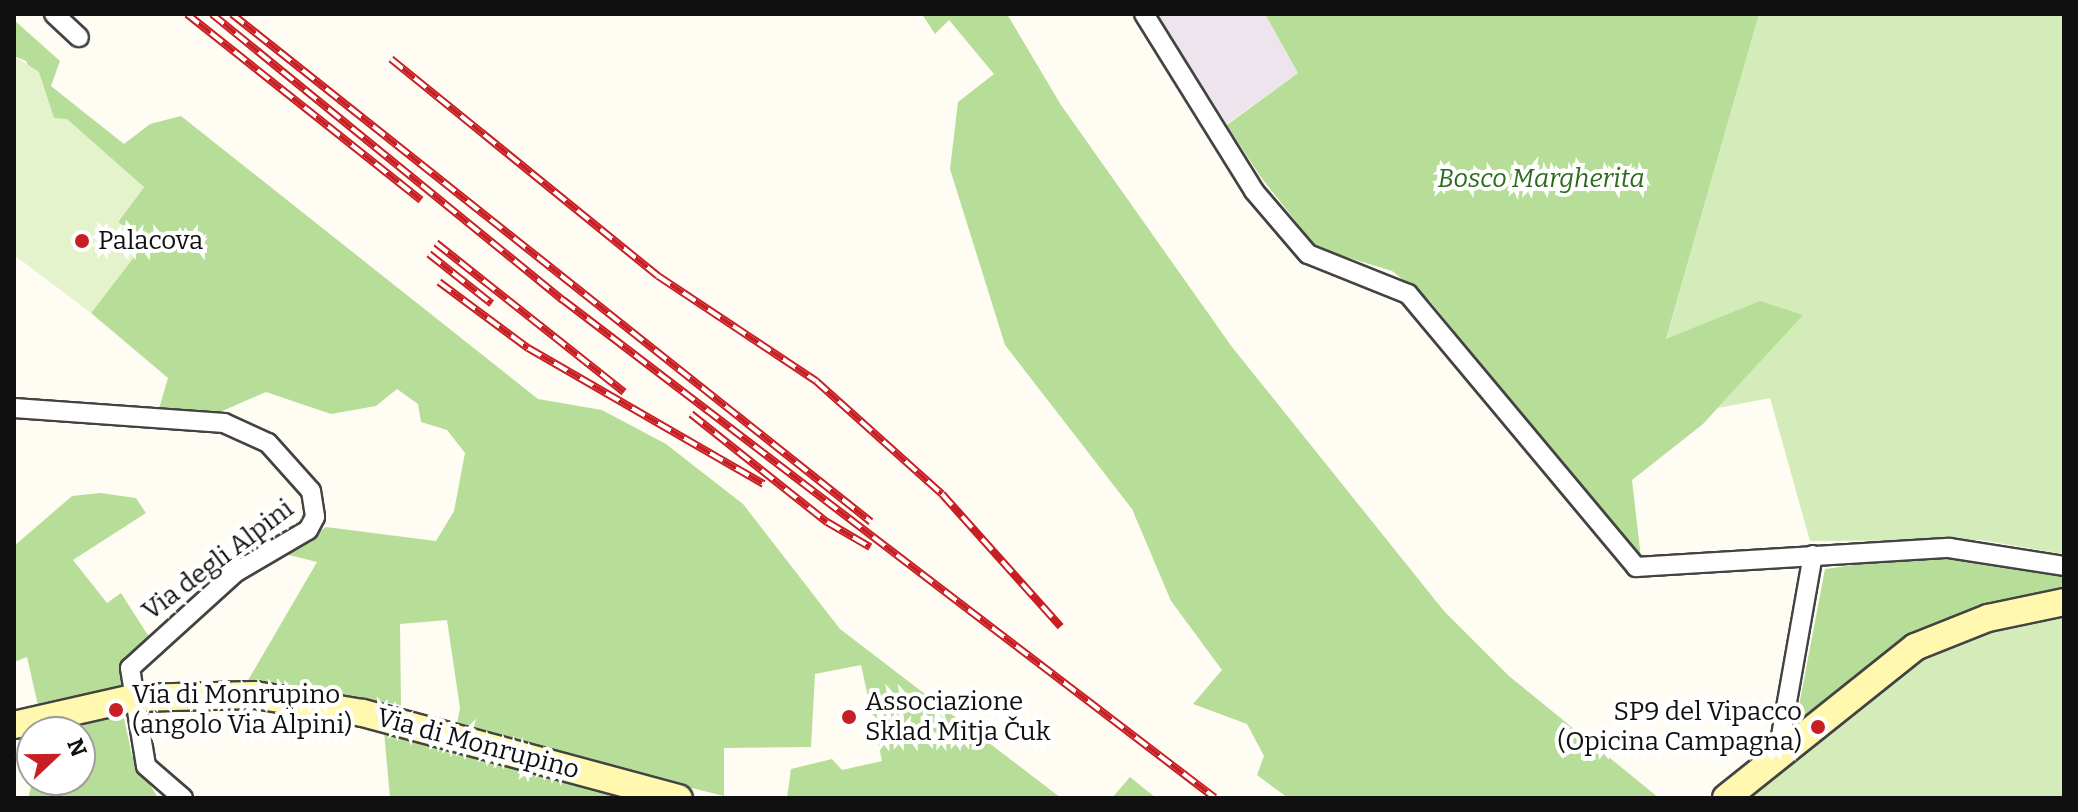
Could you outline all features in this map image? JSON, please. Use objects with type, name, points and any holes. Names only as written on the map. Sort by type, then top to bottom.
[{"type":"main road","points":[[1726,798],[1778,753],[1915,647],[1988,618],[2064,602]]},
{"type":"main road","name":"Via di Monrupino","points":[[14,725],[133,698],[214,694],[319,703],[679,798]]},
{"type":"street","points":[[54,14],[79,37]]},
{"type":"street","points":[[1144,14],[1254,191],[1308,254],[1408,294],[1636,567],[1813,555],[1979,549],[2064,566]]},
{"type":"street","name":"Via degli Alpini","points":[[14,408],[224,423],[268,443],[311,491],[314,524],[260,553],[155,640],[130,668],[133,698]]},
{"type":"street","points":[[1778,753],[1813,555]]},
{"type":"street","points":[[133,698],[146,766],[183,798]]},
{"type":"shaded area","points":[[1265,14],[1298,73],[1227,124],[1157,15]]},
{"type":"green space","points":[[922,14],[1007,14],[1061,105],[1232,347],[1444,611],[1509,676],[1659,798],[1288,798],[1257,775],[1264,756],[1247,724],[1193,704],[1222,670],[1171,601],[1132,509],[1005,345],[950,169],[958,102],[994,74],[949,20],[935,34]]},
{"type":"green space","name":"Bosco Margherita","points":[[1265,14],[1759,14],[1666,339],[1760,301],[1803,315],[1703,424],[1632,480],[1641,558],[1430,301],[1392,271],[1317,248],[1260,176],[1227,125],[1298,73]]},
{"type":"green space","points":[[1759,14],[2064,14],[2064,554],[1980,540],[1810,541],[1770,398],[1718,408],[1802,315],[1666,340]]},
{"type":"green space","points":[[14,20],[60,61],[51,86],[124,144],[150,124],[181,116],[538,399],[602,410],[666,444],[743,504],[840,629],[1061,798],[787,798],[791,769],[832,759],[842,770],[882,761],[861,665],[815,674],[811,747],[724,748],[724,796],[456,729],[460,708],[447,620],[400,624],[401,705],[247,682],[317,562],[285,554],[326,527],[436,541],[454,511],[465,453],[447,430],[421,422],[418,404],[397,389],[376,406],[331,414],[266,392],[220,412],[158,412],[168,378],[91,313],[145,242],[118,222],[144,187],[54,118],[26,61],[14,56]]},
{"type":"green space","points":[[14,56],[39,72],[54,118],[67,119],[144,187],[118,222],[145,243],[91,313],[14,255]]},
{"type":"green space","points":[[100,493],[136,498],[146,513],[73,560],[107,603],[121,593],[149,637],[124,664],[122,689],[39,710],[27,657],[14,662],[14,546],[72,496]]},
{"type":"green space","points":[[1948,552],[2064,571],[2064,596],[1981,615],[1794,732],[1825,569]]},
{"type":"green space","points":[[2064,613],[2064,798],[1742,798],[1902,664],[1973,634]]},
{"type":"green space","points":[[123,714],[132,755],[158,798],[28,798],[96,796],[96,720]]},
{"type":"green space","points":[[384,731],[640,798],[390,798]]},
{"type":"green space","points":[[1130,777],[1156,798],[1112,798]]},
{"type":"railway","points":[[187,14],[421,200]]},
{"type":"railway","points":[[212,14],[563,300],[1215,798]]},
{"type":"railway","points":[[232,14],[871,522]]},
{"type":"railway","points":[[391,59],[658,276],[816,381],[942,494],[1061,627]]},
{"type":"railway","points":[[436,243],[624,392]]},
{"type":"railway","points":[[429,254],[492,304]]},
{"type":"railway","points":[[439,282],[528,348],[764,484]]},
{"type":"railway","points":[[691,414],[827,522],[870,547]]},
{"type":"place","name":"Palacova","points":[[82,241]]},
{"type":"place","name":"Via di Monrupino (angolo Via Alpini)","points":[[116,710]]},
{"type":"place","name":"Associazione Sklad Mitja Čuk","points":[[849,717]]},
{"type":"place","name":"SP9 del Vipacco (Opicina Campagna)","points":[[1818,727]]}]
